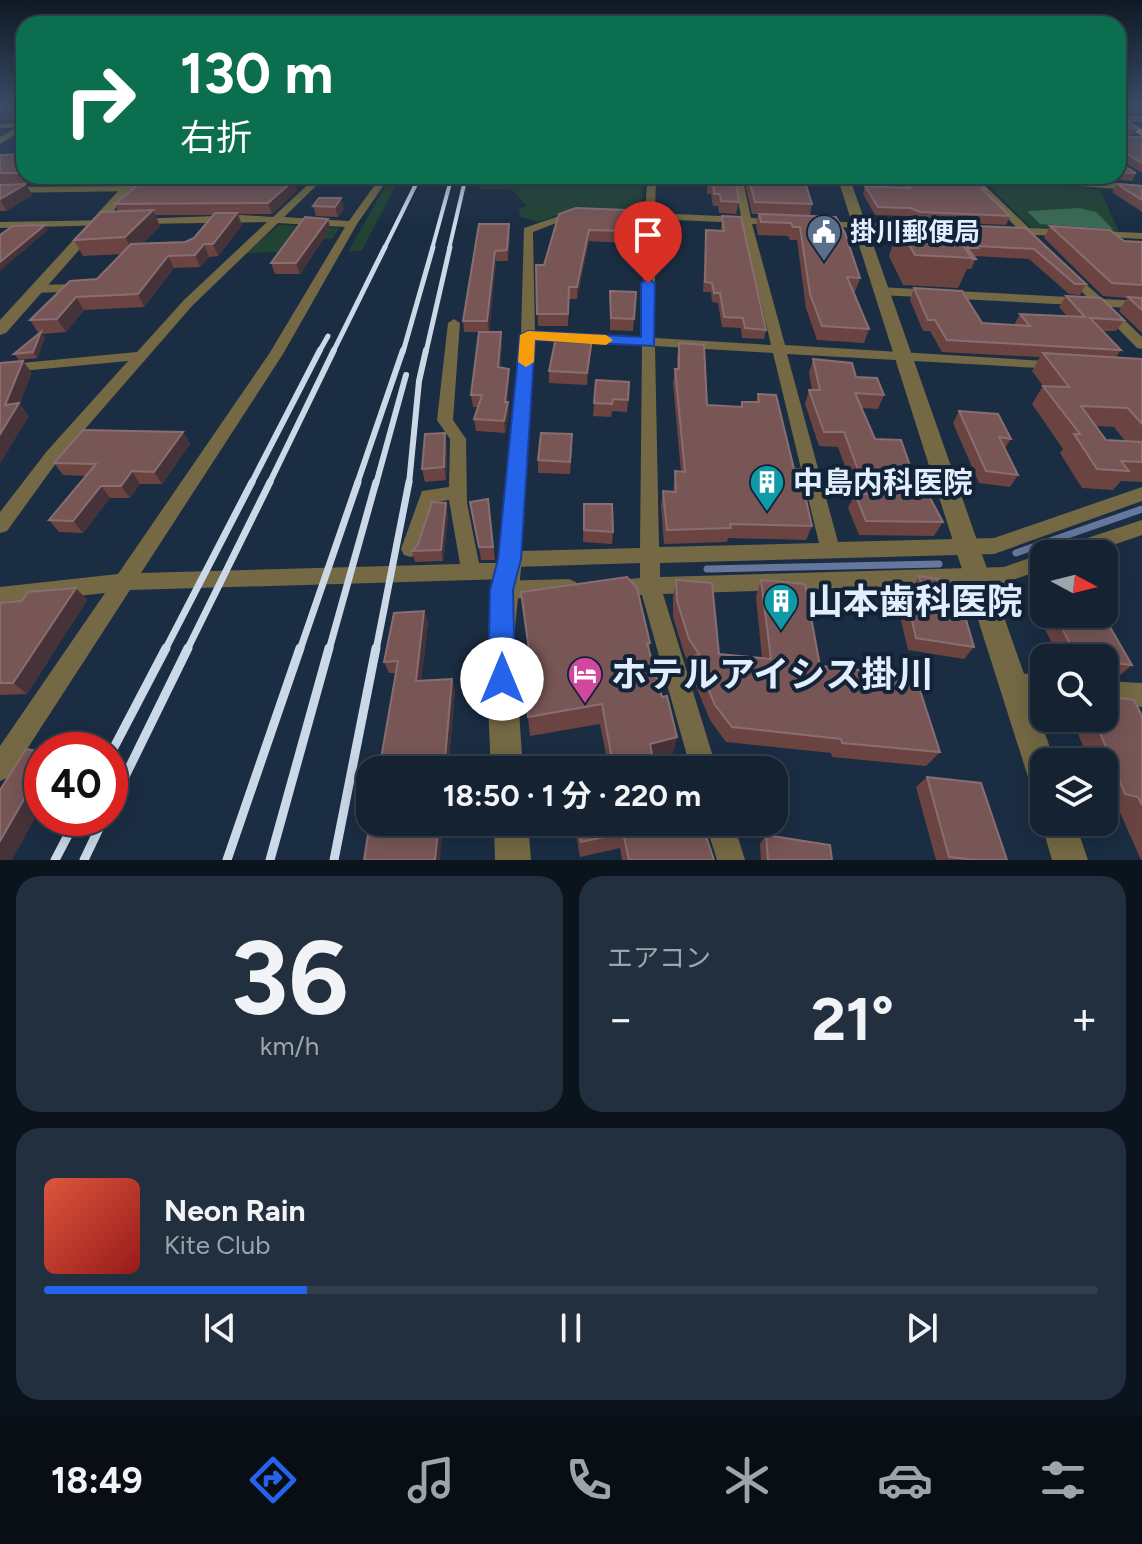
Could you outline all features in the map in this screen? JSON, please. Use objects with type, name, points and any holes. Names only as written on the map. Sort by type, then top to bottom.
[{"type":"street","points":[[1130,173],[1142,181]]},
{"type":"street","points":[[0,330],[131,184]]},
{"type":"street","points":[[0,526],[53,455],[188,303],[277,219],[309,184]]},
{"type":"street","points":[[0,768],[276,354],[352,224],[380,184]]},
{"type":"street","points":[[651,184],[648,342],[650,586],[700,756]]},
{"type":"street","points":[[739,184],[777,349],[830,550]]},
{"type":"street","points":[[846,184],[899,356],[978,576],[1035,748]]},
{"type":"street","points":[[978,184],[1037,242]]},
{"type":"street","points":[[1102,184],[1142,188]]},
{"type":"street","points":[[4,191],[153,188]]},
{"type":"street","points":[[506,756],[502,679],[506,573],[528,335],[528,230],[531,224],[575,213],[788,222]]},
{"type":"street","points":[[0,225],[213,219],[352,224]]},
{"type":"street","points":[[204,229],[213,219]]},
{"type":"street","points":[[802,223],[968,230]]},
{"type":"street","points":[[998,231],[1142,236]]},
{"type":"street","points":[[1058,262],[1142,345]]},
{"type":"street","points":[[35,289],[98,287]]},
{"type":"street","points":[[879,291],[1142,305]]},
{"type":"street","points":[[454,323],[445,420],[458,439],[457,493],[471,572]]},
{"type":"street","points":[[528,335],[1079,366]]},
{"type":"street","points":[[0,369],[141,356]]},
{"type":"street","points":[[411,549],[428,496],[457,493]]},
{"type":"street","points":[[506,573],[648,556],[994,546],[1142,494]]},
{"type":"street","points":[[1104,540],[1142,527]]},
{"type":"street","points":[[0,596],[124,582],[471,572],[650,586],[1004,575],[1030,566]]},
{"type":"street","points":[[1015,684],[1030,685]]},
{"type":"street","points":[[1118,693],[1142,695]]},
{"type":"street","points":[[512,836],[513,860]]},
{"type":"street","points":[[723,836],[731,860]]},
{"type":"street","points":[[1062,836],[1070,860]]},
{"type":"green space","points":[[386,184],[397,184],[362,250],[348,252]]},
{"type":"green space","points":[[481,184],[644,184],[641,211],[573,209],[539,222],[520,217],[519,209],[527,206],[511,189],[479,189]]},
{"type":"green space","points":[[987,184],[1065,184],[1142,192],[1063,186],[1100,190],[1119,232],[1030,227]]},
{"type":"green space","points":[[1080,208],[1096,212],[1113,229],[1040,224],[1027,211]]},
{"type":"green space","points":[[279,225],[340,228],[332,239],[293,239],[281,252],[246,253]]},
{"type":"building","points":[[1126,142],[1142,142],[1142,163],[1126,153]]},
{"type":"building","points":[[16,154],[16,173],[0,173],[0,155]]},
{"type":"building","points":[[26,184],[0,199],[0,185]]},
{"type":"building","points":[[139,184],[289,184],[268,203],[115,204]]},
{"type":"building","points":[[713,184],[736,184],[739,202],[721,201],[720,194],[714,194]]},
{"type":"building","points":[[750,184],[806,184],[812,204],[755,202]]},
{"type":"building","points":[[907,184],[981,184],[986,189],[982,189],[1010,216],[878,207],[865,186],[910,188]]},
{"type":"building","points":[[1117,184],[1142,186],[1142,200]]},
{"type":"building","points":[[319,198],[341,198],[335,207],[313,206]]},
{"type":"building","points":[[576,208],[626,210],[624,231],[589,230],[577,287],[569,287],[568,314],[537,314],[536,265],[544,265],[559,214]]},
{"type":"building","points":[[153,210],[125,237],[74,240],[101,212]]},
{"type":"building","points":[[215,213],[237,213],[213,244],[204,244],[195,255],[168,256],[138,294],[76,297],[57,319],[30,320],[70,281],[97,279],[131,244],[185,242],[194,238]]},
{"type":"building","points":[[759,214],[836,217],[845,233],[860,278],[847,277],[869,329],[822,326],[810,294],[800,227],[793,227],[791,223],[761,222]]},
{"type":"building","points":[[722,216],[741,217],[766,330],[745,328],[743,318],[724,317],[720,293],[714,293],[712,283],[705,282],[706,230],[724,231]]},
{"type":"building","points":[[305,217],[328,219],[296,263],[271,263]]},
{"type":"building","points":[[479,224],[509,224],[507,250],[495,251],[487,321],[463,321]]},
{"type":"building","points":[[929,224],[1026,228],[1086,284],[1075,284],[1034,249],[967,248],[976,259],[972,259],[951,229],[932,229]]},
{"type":"building","points":[[45,225],[0,262],[0,235],[13,226]]},
{"type":"building","points":[[1050,226],[1110,230],[1124,241],[1142,242],[1142,285],[1112,283]]},
{"type":"building","points":[[899,227],[951,229],[972,258],[915,255]]},
{"type":"building","points":[[914,288],[962,291],[982,323],[1030,326],[1020,314],[1085,317],[1066,296],[1101,298],[1124,320],[1090,318],[1121,350],[947,340],[935,320],[928,320]]},
{"type":"building","points":[[610,291],[636,292],[634,319],[611,318]]},
{"type":"building","points":[[1128,297],[1142,298],[1142,310]]},
{"type":"building","points":[[41,332],[33,352],[14,354]]},
{"type":"building","points":[[479,332],[501,332],[498,367],[509,369],[504,421],[474,419],[482,395],[471,395]]},
{"type":"building","points":[[556,337],[592,339],[587,373],[549,371]]},
{"type":"building","points":[[679,343],[704,345],[707,405],[742,407],[742,402],[759,402],[758,394],[776,395],[794,469],[799,469],[812,526],[730,524],[731,528],[667,530],[663,491],[676,492],[675,471],[685,472],[675,369],[679,369]]},
{"type":"building","points":[[1043,353],[1142,359],[1142,424],[1128,408],[1081,406],[1106,440],[1142,442],[1142,462],[1121,461],[1129,471],[1097,469],[1074,434],[1080,434],[1043,386],[1069,387]]},
{"type":"building","points":[[813,359],[852,363],[856,377],[877,378],[884,395],[855,393],[875,439],[901,440],[920,494],[928,494],[943,522],[866,521],[855,494],[867,494],[844,432],[824,432],[809,390],[820,390]]},
{"type":"building","points":[[23,361],[5,405],[19,403],[0,434],[0,363]]},
{"type":"building","points":[[596,380],[629,382],[628,400],[613,399],[612,404],[594,403]]},
{"type":"building","points":[[959,411],[998,414],[1011,439],[999,437],[1018,475],[986,471]]},
{"type":"building","points":[[83,430],[183,432],[154,472],[132,471],[121,486],[101,486],[73,521],[49,520],[96,464],[54,463]]},
{"type":"building","points":[[445,433],[444,467],[422,469],[425,434]]},
{"type":"building","points":[[541,433],[572,434],[570,462],[538,460]]},
{"type":"building","points":[[488,499],[493,547],[479,547],[470,502]]},
{"type":"building","points":[[432,502],[446,503],[441,550],[412,551],[418,544]]},
{"type":"building","points":[[584,504],[612,504],[613,532],[584,530]]},
{"type":"building","points":[[919,576],[955,582],[974,647],[916,638],[908,603],[927,607]]},
{"type":"building","points":[[627,577],[637,588],[650,643],[647,643],[662,697],[667,696],[677,737],[650,744],[652,756],[611,756],[602,704],[528,717],[523,672],[532,671],[521,592]]},
{"type":"building","points":[[676,580],[712,583],[719,654],[771,659],[761,580],[805,584],[820,666],[915,675],[940,752],[842,743],[841,739],[732,727],[715,705],[694,656],[699,654],[689,639],[677,601]]},
{"type":"building","points":[[76,588],[13,683],[0,683],[0,603],[22,601],[28,592]]},
{"type":"building","points":[[424,611],[416,681],[452,679],[445,756],[381,756],[398,661],[384,662],[394,613]]},
{"type":"building","points":[[1062,628],[1111,628],[1132,665],[1118,664],[1118,644],[1070,644]]},
{"type":"building","points":[[1118,698],[1134,700],[1142,716],[1142,805],[1138,797],[1125,794],[1118,777],[1118,748],[1106,748],[1100,732],[1118,732]]},
{"type":"building","points":[[24,752],[24,799],[0,841],[0,790]]},
{"type":"building","points":[[927,777],[981,783],[1007,860],[949,857]]},
{"type":"building","points":[[368,836],[438,836],[435,860],[364,860]]},
{"type":"building","points":[[580,836],[609,836],[581,842]]},
{"type":"building","points":[[624,836],[706,836],[714,860],[629,860]]},
{"type":"building","points":[[766,836],[830,845],[832,860],[768,860]]},
{"type":"waterway","points":[[1016,553],[1142,509]]},
{"type":"waterway","points":[[707,569],[939,564]]},
{"type":"railway","points":[[384,249],[416,184]]},
{"type":"railway","points":[[432,249],[450,184]]},
{"type":"railway","points":[[449,249],[464,184]]},
{"type":"railway","points":[[333,352],[385,247]]},
{"type":"railway","points":[[403,352],[433,247]]},
{"type":"railway","points":[[426,352],[450,247]]},
{"type":"railway","points":[[319,352],[328,336]]},
{"type":"railway","points":[[251,484],[320,350]]},
{"type":"railway","points":[[269,484],[334,350]]},
{"type":"railway","points":[[357,484],[403,350]]},
{"type":"railway","points":[[409,484],[419,381],[426,350]]},
{"type":"railway","points":[[376,484],[406,375]]},
{"type":"railway","points":[[165,650],[252,482]]},
{"type":"railway","points":[[187,650],[270,482]]},
{"type":"railway","points":[[300,650],[358,482]]},
{"type":"railway","points":[[329,650],[376,482]]},
{"type":"railway","points":[[376,650],[409,482]]},
{"type":"railway","points":[[122,732],[166,648]]},
{"type":"railway","points":[[128,770],[188,648]]},
{"type":"railway","points":[[227,860],[300,648]]},
{"type":"railway","points":[[270,860],[329,648]]},
{"type":"railway","points":[[334,860],[376,648]]},
{"type":"railway","points":[[55,860],[68,836]]},
{"type":"railway","points":[[84,860],[95,836]]},
{"type":"slow traffic","points":[[526,362],[528,335],[606,340]]},
{"type":"place","name":"掛川郵便局","points":[[824,263]]},
{"type":"place","name":"中島内科医院","points":[[767,513]]},
{"type":"place","name":"山本歯科医院","points":[[781,632]]},
{"type":"place","name":"ホテルアイシス掛川","points":[[585,705]]},
{"type":"route","points":[[502,679],[502,590],[510,559],[528,335],[648,342],[648,283]]}]
